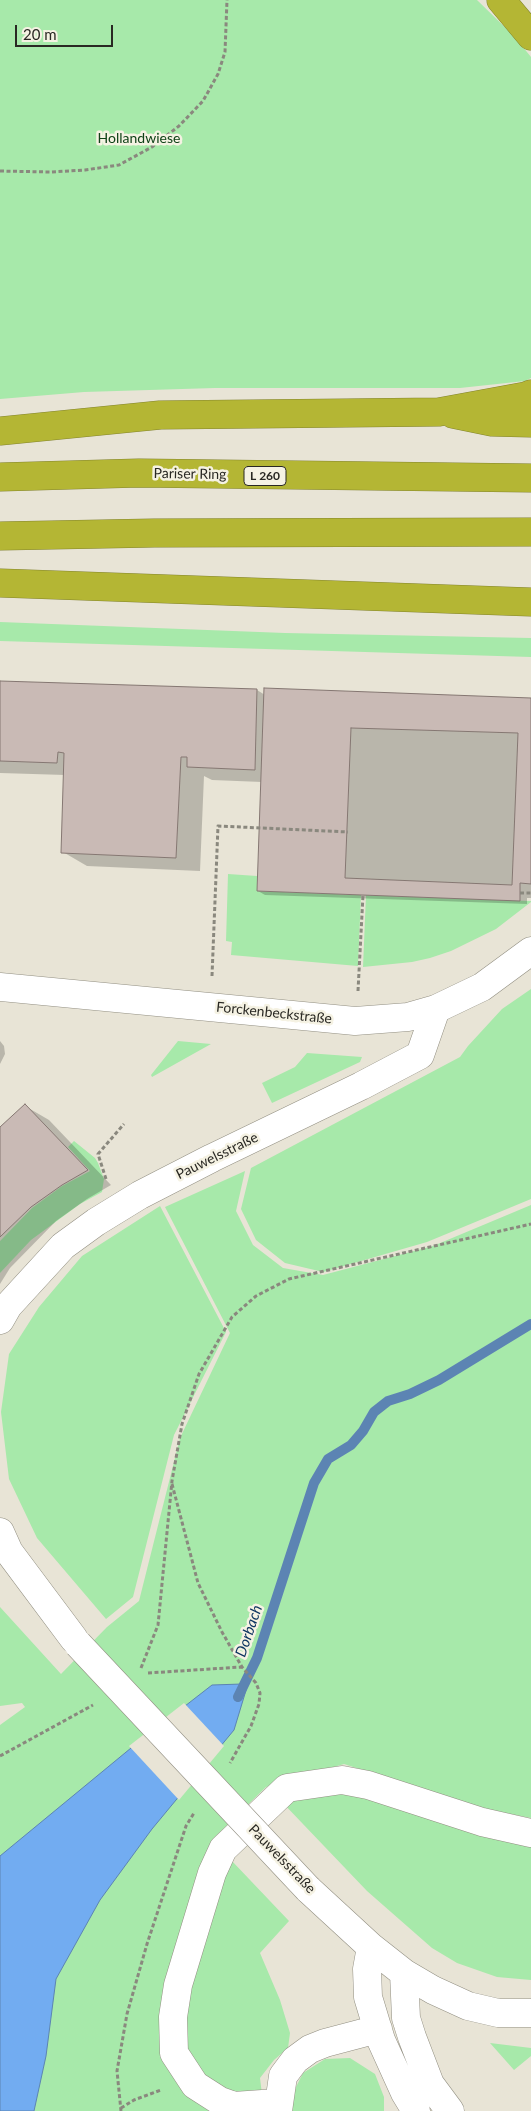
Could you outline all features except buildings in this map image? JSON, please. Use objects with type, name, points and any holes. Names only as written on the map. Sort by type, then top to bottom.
[{"type":"highway","points":[[501,0],[531,36]]},
{"type":"highway","points":[[0,431],[160,415],[439,412],[531,394]]},
{"type":"highway","points":[[439,412],[492,422],[531,423]]},
{"type":"highway","name":"Pariser Ring","points":[[0,477],[139,473],[531,478]]},
{"type":"highway","points":[[0,536],[154,532],[531,532]]},
{"type":"highway","points":[[0,583],[531,602]]},
{"type":"street","name":"Forckenbeckstraße","points":[[0,987],[355,1021],[408,1016],[436,1009],[482,987],[531,951]]},
{"type":"street","name":"Pauwelsstraße","points":[[0,1320],[20,1293],[63,1246],[117,1209],[212,1158],[361,1086],[420,1055],[436,1009]]},
{"type":"street","name":"Pauwelsstraße","points":[[0,1532],[9,1552],[76,1641]]},
{"type":"street","name":"Pauwelsstraße","points":[[0,1569],[76,1641],[308,1889],[371,1947],[404,1973],[433,1990],[468,2006],[498,2013],[531,2013]]},
{"type":"street","points":[[378,2029],[325,2043],[310,2049],[295,2060],[283,2076],[277,2107],[234,2106],[220,2101],[195,2085],[174,2053],[174,2016],[178,1985],[212,1873],[223,1849],[287,1788],[342,1780],[368,1785],[482,1822],[531,1833]]},
{"type":"street","points":[[371,1947],[367,1969],[368,1997],[378,2029],[408,2105]]},
{"type":"street","points":[[404,1973],[406,2018],[412,2037],[430,2084],[450,2111]]},
{"type":"path","points":[[0,171],[50,172],[85,170],[119,165],[152,147],[180,126],[203,101],[218,74],[225,52],[226,0]]},
{"type":"path","points":[[211,1007],[218,826],[348,832]]},
{"type":"path","points":[[520,893],[531,893]]},
{"type":"path","points":[[355,1021],[363,895]]},
{"type":"path","points":[[117,1209],[106,1190],[106,1179],[98,1154],[124,1124]]},
{"type":"path","points":[[242,1666],[138,1674],[146,1660],[158,1625],[172,1481],[182,1424],[199,1374],[232,1317],[256,1296],[289,1279],[531,1224]]},
{"type":"path","points":[[172,1481],[198,1583],[222,1632],[242,1666],[256,1683],[260,1693],[259,1704],[252,1726],[234,1758]]},
{"type":"path","points":[[0,1756],[100,1701]]},
{"type":"path","points":[[122,2110],[117,2070],[126,2014],[186,1826]]},
{"type":"path","points":[[122,2110],[134,2100],[153,2092],[195,2085]]},
{"type":"green space","name":"Hollandwiese","points":[[0,0],[477,0],[514,36],[531,57],[531,378],[525,381],[460,388],[215,388],[84,392],[0,399]]},
{"type":"green space","points":[[0,622],[285,633],[531,638],[531,657],[0,641]]},
{"type":"green space","points":[[228,874],[257,876],[257,891],[361,895],[358,966],[231,955],[232,942],[226,941]]},
{"type":"green space","points":[[366,895],[531,902],[496,929],[451,951],[412,962],[363,967]]},
{"type":"green space","points":[[531,989],[531,1199],[427,1242],[323,1272],[285,1263],[256,1240],[241,1209],[251,1168],[460,1057],[502,1009]]},
{"type":"green space","points":[[178,1041],[211,1044],[152,1077],[151,1075]]},
{"type":"green space","points":[[307,1053],[362,1057],[360,1062],[272,1103],[262,1083],[295,1067]]},
{"type":"green space","points":[[74,1141],[95,1158],[98,1163],[104,1179],[102,1192],[80,1204],[31,1240],[0,1273],[0,1241],[32,1208],[62,1186],[90,1171],[68,1147]]},
{"type":"green space","points":[[245,1171],[236,1211],[253,1245],[283,1268],[323,1275],[433,1246],[531,1205],[531,1818],[479,1808],[344,1764],[266,1787],[212,1840],[289,1921],[260,1953],[280,2000],[290,2033],[288,2048],[274,2060],[260,2078],[264,2111],[0,2111],[0,1725],[25,1707],[22,1703],[0,1706],[0,1607],[61,1674],[107,1627],[139,1601],[180,1438],[230,1333],[165,1207]]},
{"type":"green space","points":[[160,1206],[226,1332],[174,1435],[133,1597],[106,1619],[37,1538],[9,1479],[1,1412],[9,1354],[39,1307],[82,1256]]},
{"type":"green space","points":[[342,1789],[531,1841],[531,1980],[497,1977],[457,1963],[432,1948],[367,1891],[281,1801]]},
{"type":"green space","points":[[490,2043],[531,2048],[531,2056],[514,2070]]},
{"type":"green space","points":[[350,2058],[375,2074],[384,2097],[384,2111],[291,2111],[292,2095],[303,2073],[325,2059]]},
{"type":"water","points":[[242,1684],[247,1687],[234,1730],[152,1829],[100,1900],[56,1979],[46,2056],[34,2111],[0,2111],[0,1856],[131,1748],[212,1685]]},
{"type":"pier","points":[[184,1703],[224,1746],[179,1800],[129,1746]]},
{"type":"waterway","name":"Dorbach","points":[[238,1697],[257,1658],[314,1483],[328,1459],[351,1445],[363,1431],[374,1412],[388,1401],[410,1394],[439,1380],[531,1324]]}]
